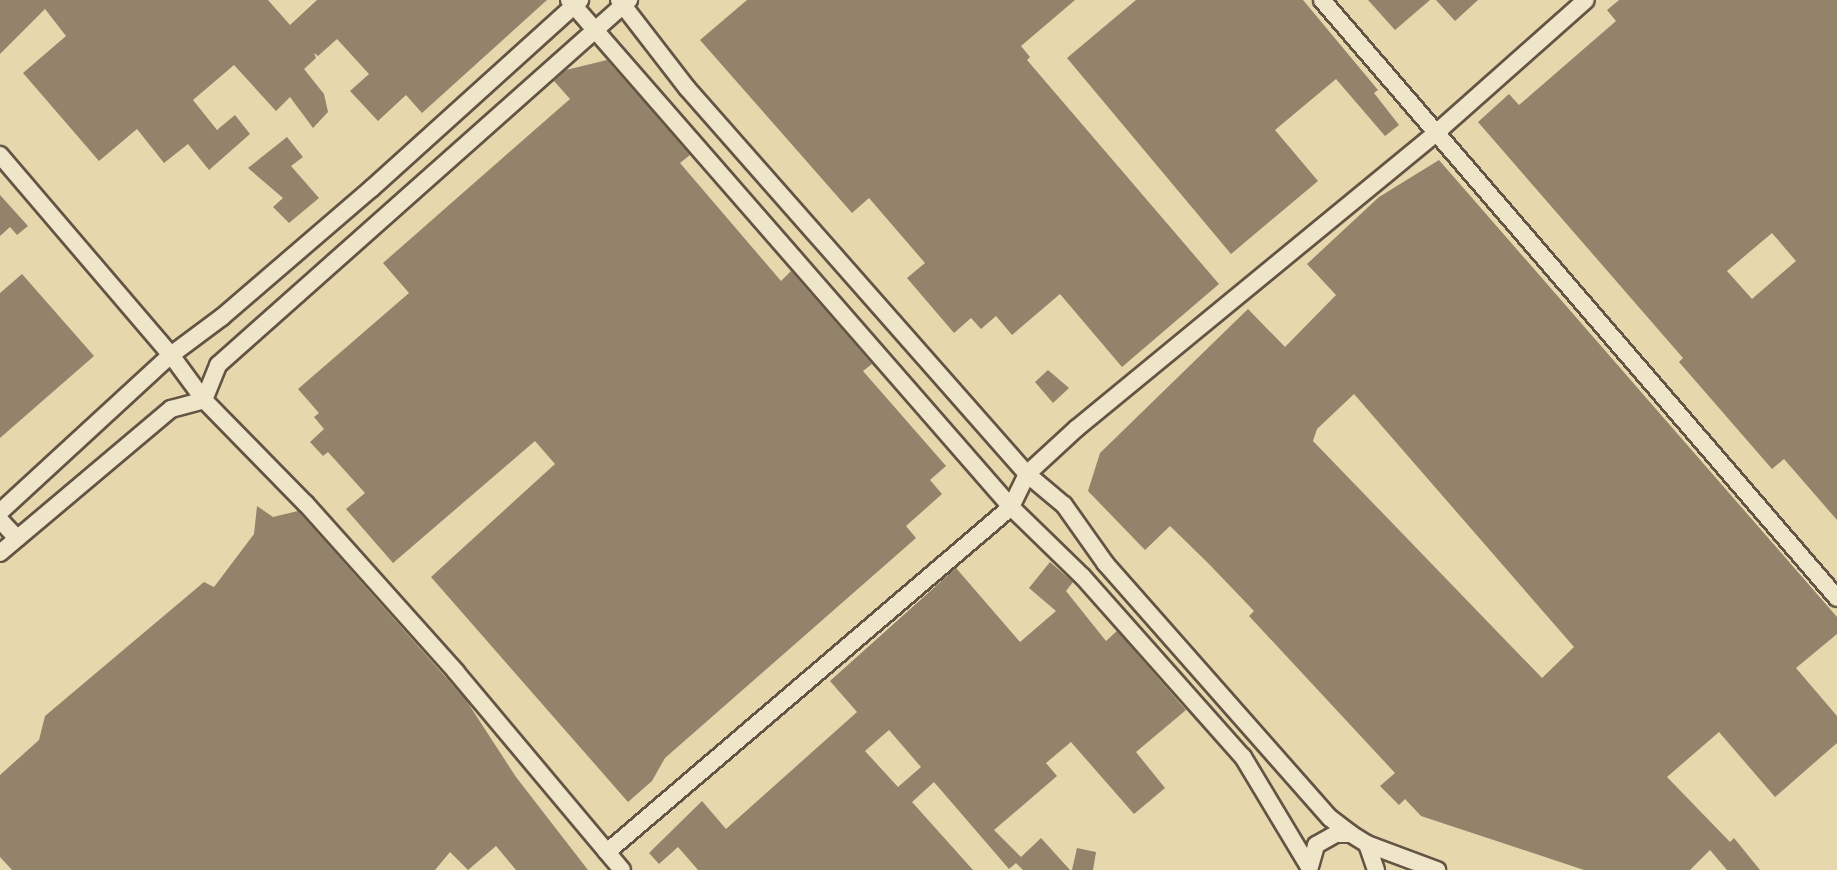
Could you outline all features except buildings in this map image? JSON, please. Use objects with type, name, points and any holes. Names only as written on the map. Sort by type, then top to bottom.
[{"type":"street","points":[[1322,0],[1837,598]]},
{"type":"street","points":[[608,852],[1011,507],[1027,474],[1077,428],[1436,133],[1586,0]]},
{"type":"street","points":[[0,512],[171,355],[222,317],[370,189],[574,2],[595,32],[1011,507],[1083,577],[1244,757],[1308,868]]},
{"type":"street","points":[[204,400],[218,364],[388,211],[595,32],[624,2],[687,88],[1027,474],[1064,505],[1105,563],[1330,818],[1367,844],[1437,870]]},
{"type":"street","points":[[0,155],[171,355],[204,400],[315,513],[456,672],[622,870]]},
{"type":"street","points":[[370,189],[388,211]]},
{"type":"street","points":[[0,553],[171,409],[204,400]]},
{"type":"street","points":[[0,520],[17,538]]},
{"type":"street","points":[[1308,868],[1316,845],[1325,838],[1351,834]]},
{"type":"street","points":[[1367,844],[1376,870]]}]
